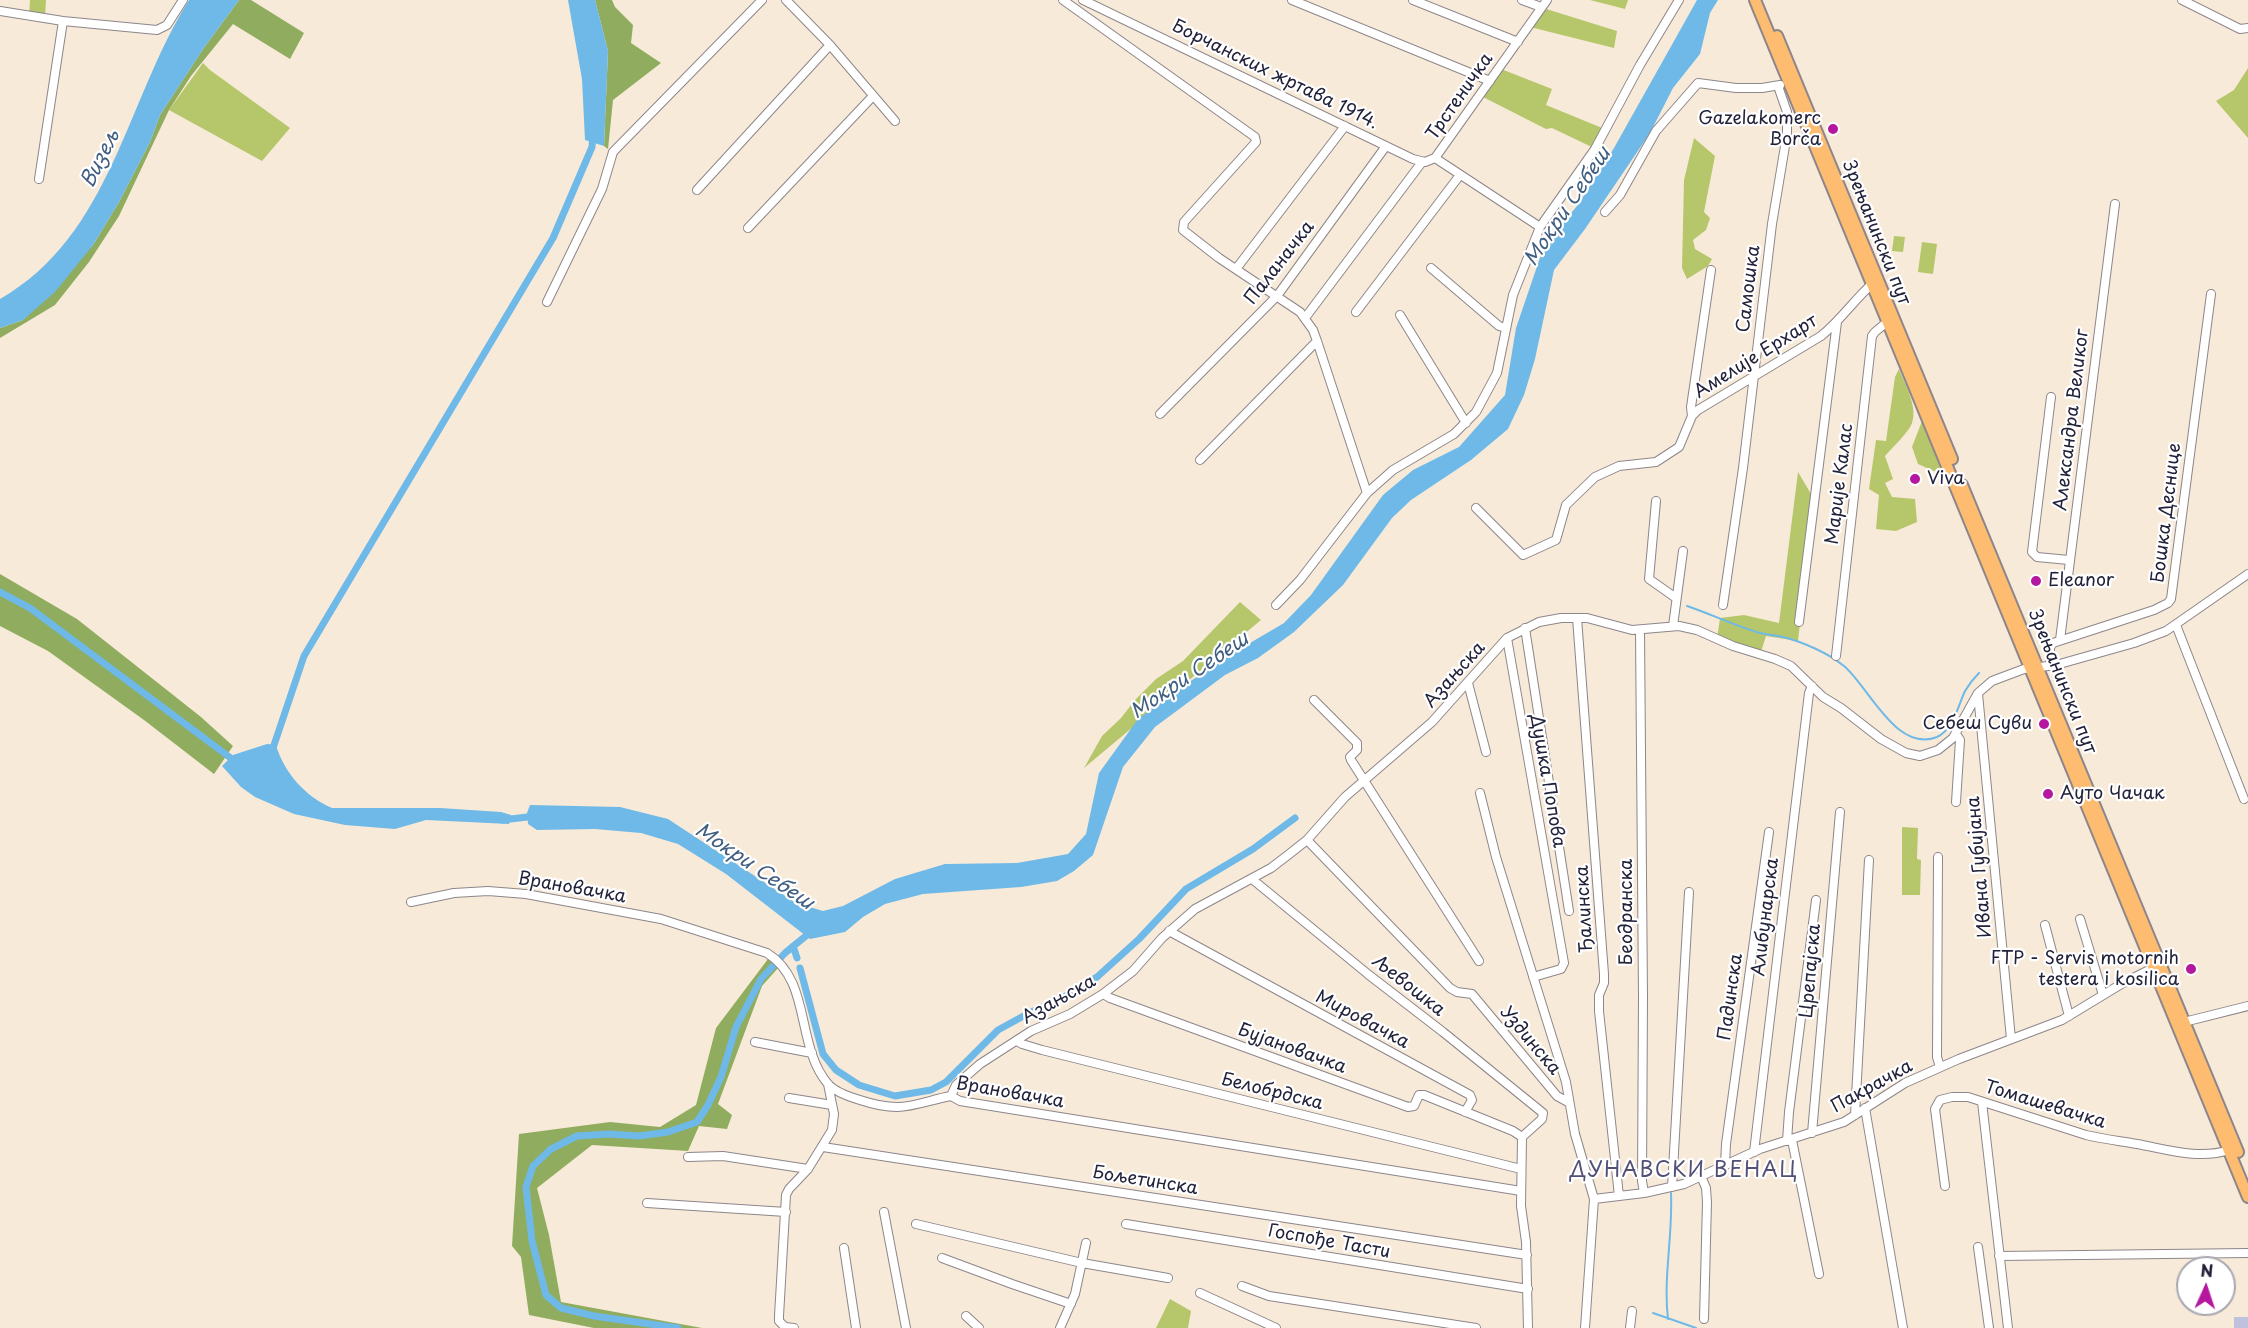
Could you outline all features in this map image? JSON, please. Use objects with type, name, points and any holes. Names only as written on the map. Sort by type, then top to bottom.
[{"type":"main road","name":"Зрењанински пут","points":[[1755,0],[1783,84],[1872,285],[2248,1178]]},
{"type":"main road","name":"Зрењанински пут","points":[[1762,0],[2034,667],[2153,968],[2248,1197]]},
{"type":"street","points":[[0,11],[63,21],[157,30],[167,25],[183,0]]},
{"type":"street","points":[[547,302],[602,189],[613,152],[762,0]]},
{"type":"street","points":[[786,0],[830,45],[895,122]]},
{"type":"street","points":[[1063,0],[1256,137],[1256,142],[1183,224],[1185,232],[1305,318],[1317,341],[1367,493]]},
{"type":"street","name":"Борчанских жртава 1914.","points":[[1083,0],[1157,34],[1289,101],[1422,162]]},
{"type":"street","points":[[1292,0],[1490,81]]},
{"type":"street","points":[[1413,0],[1518,42]]},
{"type":"street","points":[[1522,0],[1541,8]]},
{"type":"street","name":"Трстеничка","points":[[1305,318],[1422,162],[1429,162],[1435,158],[1547,0]]},
{"type":"street","points":[[1276,605],[1300,580],[1367,493],[1393,470],[1454,434],[1466,423],[1484,399],[1497,373],[1517,280],[1540,227],[1595,149],[1678,0]]},
{"type":"street","points":[[2182,0],[2240,28],[2248,28]]},
{"type":"street","points":[[39,179],[63,21]]},
{"type":"street","points":[[697,190],[830,45]]},
{"type":"street","points":[[1605,212],[1620,195],[1656,131],[1698,83],[1736,88],[1783,84]]},
{"type":"street","name":"Самошка","points":[[1723,604],[1755,374],[1772,224],[1788,125],[1783,84]]},
{"type":"street","points":[[748,228],[873,96]]},
{"type":"street","points":[[1236,269],[1346,126]]},
{"type":"street","name":"Паланачка","points":[[1160,414],[1277,296],[1386,146]]},
{"type":"street","points":[[1435,158],[1540,227]]},
{"type":"street","points":[[1356,312],[1460,175]]},
{"type":"street","name":"Александра Великог","points":[[2060,640],[2115,204]]},
{"type":"street","points":[[1431,268],[1499,326],[1506,328]]},
{"type":"street","points":[[1692,416],[1691,407],[1711,270]]},
{"type":"street","name":"Амелије Ерхарт","points":[[1476,508],[1523,555],[1556,540],[1566,505],[1591,480],[1606,470],[1619,466],[1652,464],[1679,447],[1692,416],[1711,401],[1821,336],[1872,285]]},
{"type":"street","name":"Бошка Деснице","points":[[2060,640],[2163,606],[2171,598],[2211,294]]},
{"type":"street","points":[[1400,315],[1466,423]]},
{"type":"street","points":[[1799,622],[1837,321]]},
{"type":"street","name":"Марије Калас","points":[[1836,656],[1872,336],[1879,327],[1887,322]]},
{"type":"street","points":[[1200,460],[1317,341]]},
{"type":"street","points":[[2051,397],[2032,552],[2037,557],[2069,560]]},
{"type":"street","points":[[1656,501],[1649,579],[1676,598]]},
{"type":"street","points":[[1673,626],[1683,551]]},
{"type":"street","name":"Азањска","points":[[951,1096],[951,1092],[957,1085],[980,1064],[1040,1026],[1070,1014],[1103,994],[1133,971],[1169,931],[1206,902],[1271,868],[1307,840],[1363,781],[1432,722],[1507,638],[1525,628],[1550,620],[1577,618],[1598,620],[1640,630],[1673,626],[1689,628],[1782,662],[1795,669],[1812,686],[1881,740],[1906,753],[1920,756],[1943,747],[1956,734],[1978,693],[1992,681],[2034,667],[2050,666],[2134,643],[2176,625],[2248,574]]},
{"type":"street","name":"Ђалинска","points":[[1577,618],[1604,974],[1604,983],[1599,995],[1599,1011],[1619,1196]]},
{"type":"street","points":[[2176,625],[2244,799]]},
{"type":"street","points":[[1525,628],[1569,911]]},
{"type":"street","name":"Беодранска","points":[[1640,630],[1642,1182],[1644,1193]]},
{"type":"street","name":"Душка Попова","points":[[1507,638],[1564,963],[1561,969],[1533,976]]},
{"type":"street","name":"Зрењанински пут","points":[[2050,666],[2051,645],[2060,640]]},
{"type":"street","points":[[1468,683],[1486,752]]},
{"type":"street","name":"Алибунарска","points":[[1754,1152],[1809,693],[1812,686]]},
{"type":"street","name":"Ивана Губијана","points":[[1978,693],[2011,1039]]},
{"type":"street","points":[[1314,700],[1356,743],[1357,750],[1350,757],[1351,760],[1479,961]]},
{"type":"street","points":[[1956,734],[1959,740],[1956,802]]},
{"type":"street","points":[[1480,793],[1496,857],[1566,1082],[1568,1102],[1594,1199],[1585,1328]]},
{"type":"street","name":"Црепајска","points":[[1812,1133],[1840,812]]},
{"type":"street","name":"Падинска","points":[[1725,1166],[1728,1123],[1769,832]]},
{"type":"street","name":"Уздинска","points":[[1307,840],[1450,988],[1457,992],[1472,994],[1557,1096],[1568,1102]]},
{"type":"street","points":[[1938,857],[1937,1057],[1940,1067]]},
{"type":"street","points":[[1855,1114],[1869,860]]},
{"type":"street","name":"Љевошка","points":[[1252,879],[1543,1113],[1544,1116],[1522,1137]]},
{"type":"street","name":"Врановачка","points":[[411,902],[454,893],[488,891],[526,894],[661,919],[767,953],[783,966],[795,986],[808,1044],[828,1084],[853,1098],[895,1107],[951,1096],[960,1101],[1521,1191]]},
{"type":"street","points":[[1672,1187],[1689,892]]},
{"type":"street","points":[[1816,900],[1790,1106],[1790,1140],[1819,1274]]},
{"type":"street","points":[[2080,919],[2103,995]]},
{"type":"street","points":[[2045,925],[2069,1016]]},
{"type":"street","name":"Мировачка","points":[[1169,931],[1470,1095],[1472,1100],[1466,1112]]},
{"type":"street","name":"Пакрачка","points":[[1594,1199],[1672,1187],[1754,1152],[1844,1122],[1905,1083],[2069,1016],[2153,968]]},
{"type":"street","name":"Бујановачка","points":[[1103,994],[1408,1107],[1414,1106],[1421,1094],[1466,1112]]},
{"type":"street","points":[[2184,1022],[2248,1006]]},
{"type":"street","name":"Белобрдска","points":[[1017,1041],[1042,1050],[1521,1170]]},
{"type":"street","points":[[755,1042],[812,1053]]},
{"type":"street","points":[[795,1328],[785,1327],[779,1316],[788,1192],[823,1147],[833,1125],[828,1084]]},
{"type":"street","name":"Томашевачка","points":[[1945,1186],[1935,1107],[1940,1100],[1952,1096],[1968,1097],[2095,1137],[2174,1151],[2212,1154],[2229,1150]]},
{"type":"street","points":[[789,1098],[832,1105]]},
{"type":"street","points":[[1982,1102],[2008,1328]]},
{"type":"street","points":[[1865,1108],[1903,1328]]},
{"type":"street","points":[[1466,1112],[1513,1131],[1522,1137],[1521,1215],[1526,1232],[1528,1328]]},
{"type":"street","name":"Бољетинска","points":[[823,1147],[1527,1255]]},
{"type":"street","points":[[688,1157],[723,1156],[808,1169]]},
{"type":"street","points":[[1701,1176],[1706,1188],[1707,1202],[1704,1319]]},
{"type":"street","points":[[647,1203],[786,1212]]},
{"type":"street","points":[[884,1212],[906,1328]]},
{"type":"street","points":[[916,1224],[1082,1263],[1168,1278]]},
{"type":"street","name":"Госпође Тасти","points":[[1126,1224],[1528,1289]]},
{"type":"street","points":[[1060,1328],[1071,1304],[1086,1243]]},
{"type":"street","points":[[1978,1247],[1989,1328]]},
{"type":"street","points":[[844,1248],[856,1328]]},
{"type":"street","points":[[1998,1256],[2248,1253]]},
{"type":"street","points":[[942,1258],[1071,1304]]},
{"type":"street","points":[[1242,1286],[1269,1296],[1476,1328]]},
{"type":"street","points":[[1200,1293],[1276,1328]]},
{"type":"street","points":[[1630,1328],[1632,1311]]},
{"type":"street","points":[[966,1316],[979,1328]]},
{"type":"shaded area","points":[[2234,1317],[2248,1317],[2248,1328],[2234,1328]]},
{"type":"green space","points":[[30,0],[46,0],[45,18],[29,16]]},
{"type":"green space","points":[[239,0],[251,0],[304,33],[290,59],[233,24],[191,76],[169,110],[119,216],[89,262],[55,305],[0,338],[0,328],[23,320],[93,245],[119,202],[150,142],[160,115],[203,49]]},
{"type":"green space","points":[[595,0],[612,0],[615,7],[633,25],[631,43],[661,63],[613,100],[608,149],[604,146],[608,51]]},
{"type":"green space","points":[[1590,0],[1628,0],[1625,9]]},
{"type":"green space","points":[[1543,8],[1617,31],[1614,48],[1530,27]]},
{"type":"green space","points":[[203,63],[290,128],[262,161],[169,110]]},
{"type":"green space","points":[[2248,68],[2248,138],[2216,101],[2234,90]]},
{"type":"green space","points":[[1501,69],[1552,89],[1546,105],[1607,130],[1596,149],[1552,128],[1546,129],[1481,96]]},
{"type":"green space","points":[[1694,138],[1715,156],[1704,212],[1710,218],[1706,230],[1693,240],[1695,249],[1712,259],[1708,266],[1687,279],[1682,268],[1684,180]]},
{"type":"green space","points":[[1894,236],[1905,237],[1903,252],[1892,251]]},
{"type":"green space","points":[[1922,242],[1937,244],[1933,274],[1918,272]]},
{"type":"green space","points":[[1899,369],[1910,396],[1913,417],[1908,431],[1885,456],[1893,479],[1885,483],[1892,497],[1915,499],[1917,522],[1896,531],[1876,529],[1879,495],[1869,489],[1876,440],[1886,441],[1895,377]]},
{"type":"green space","points":[[1922,421],[1943,475],[1918,464],[1912,447]]},
{"type":"green space","points":[[1798,472],[1814,499],[1798,641],[1766,636],[1760,655],[1717,639],[1720,618],[1744,615],[1779,623]]},
{"type":"green space","points":[[0,574],[77,619],[201,717],[233,746],[214,774],[48,651],[0,626]]},
{"type":"green space","points":[[1240,602],[1261,620],[1084,768],[1102,736],[1121,718],[1135,700],[1156,679],[1183,661]]},
{"type":"green space","points":[[1902,827],[1918,828],[1917,859],[1921,860],[1920,895],[1902,895]]},
{"type":"green space","points":[[768,959],[778,968],[762,986],[718,1104],[732,1115],[727,1129],[699,1126],[688,1151],[592,1145],[537,1188],[549,1235],[561,1302],[702,1328],[594,1328],[529,1315],[521,1257],[512,1246],[519,1134],[610,1122],[660,1127],[696,1105],[716,1028]]},
{"type":"green space","points":[[1170,1299],[1191,1311],[1188,1328],[1156,1328]]},
{"type":"water","points":[[189,0],[239,0],[203,49],[160,115],[150,142],[119,202],[93,245],[55,292],[23,320],[0,328],[0,299],[37,272],[68,240],[92,203],[167,39]]},
{"type":"water","points":[[568,0],[595,0],[608,51],[604,146],[585,140],[582,79]]},
{"type":"water","points":[[1697,0],[1718,0],[1710,13],[1700,54],[1673,88],[1650,133],[1585,229],[1554,270],[1535,359],[1524,395],[1508,429],[1471,460],[1411,500],[1392,518],[1343,585],[1294,632],[1258,658],[1225,675],[1155,727],[1123,767],[1093,855],[1074,871],[1057,881],[1021,887],[923,894],[885,904],[863,917],[845,932],[810,939],[726,874],[678,844],[641,833],[595,829],[537,830],[528,824],[527,813],[530,805],[620,807],[668,819],[796,903],[823,911],[843,906],[895,879],[945,864],[1017,863],[1068,854],[1086,834],[1099,773],[1138,719],[1216,663],[1284,623],[1311,595],[1383,495],[1413,470],[1459,447],[1505,395],[1516,328],[1544,246],[1577,206],[1614,148]]},
{"type":"water","points":[[267,744],[276,745],[284,765],[305,791],[332,808],[440,808],[501,812],[511,815],[509,824],[426,820],[395,829],[345,825],[294,814],[255,797],[241,787],[222,766],[233,755]]},
{"type":"waterway","points":[[272,751],[304,656],[553,238],[592,147],[593,133]]},
{"type":"waterway","points":[[0,592],[30,608],[236,762]]},
{"type":"waterway","points":[[1687,606],[1763,634],[1799,642],[1831,657],[1844,666],[1896,727],[1909,736],[1922,739],[1943,734],[1954,717],[1965,691],[1979,673]]},
{"type":"waterway","name":"Мокри Себеш","points":[[502,820],[536,816]]},
{"type":"waterway","points":[[800,968],[823,1054],[836,1070],[859,1085],[895,1096],[931,1090],[946,1082],[998,1030],[1059,1000],[1097,977],[1139,939],[1186,889],[1253,849],[1295,818]]},
{"type":"waterway","points":[[678,1328],[594,1316],[561,1308],[546,1295],[532,1241],[526,1187],[533,1166],[551,1149],[577,1136],[609,1134],[639,1136],[668,1132],[697,1122],[721,1077],[736,1027],[761,979],[785,953],[807,935],[809,930]]},
{"type":"waterway","points":[[793,946],[797,958]]},
{"type":"waterway","points":[[1668,1319],[1671,1193]]},
{"type":"waterway","points":[[1653,1313],[1696,1328]]},
{"type":"place","name":"Gazelakomerc Borča","points":[[1833,129]]},
{"type":"place","name":"Viva","points":[[1915,479]]},
{"type":"place","name":"Eleanor","points":[[2036,581]]},
{"type":"place","name":"Себеш Суви","points":[[2044,724]]},
{"type":"place","name":"Ауто Чачак","points":[[2048,794]]},
{"type":"place","name":"FTP - Servis motornih testera i kosilica","points":[[2191,969]]},
{"type":"district","name":"ДУНАВСКИ ВЕНАЦ","points":[[1684,1171]]},
{"type":"water label","name":"Визељ","points":[[101,159]]}]
